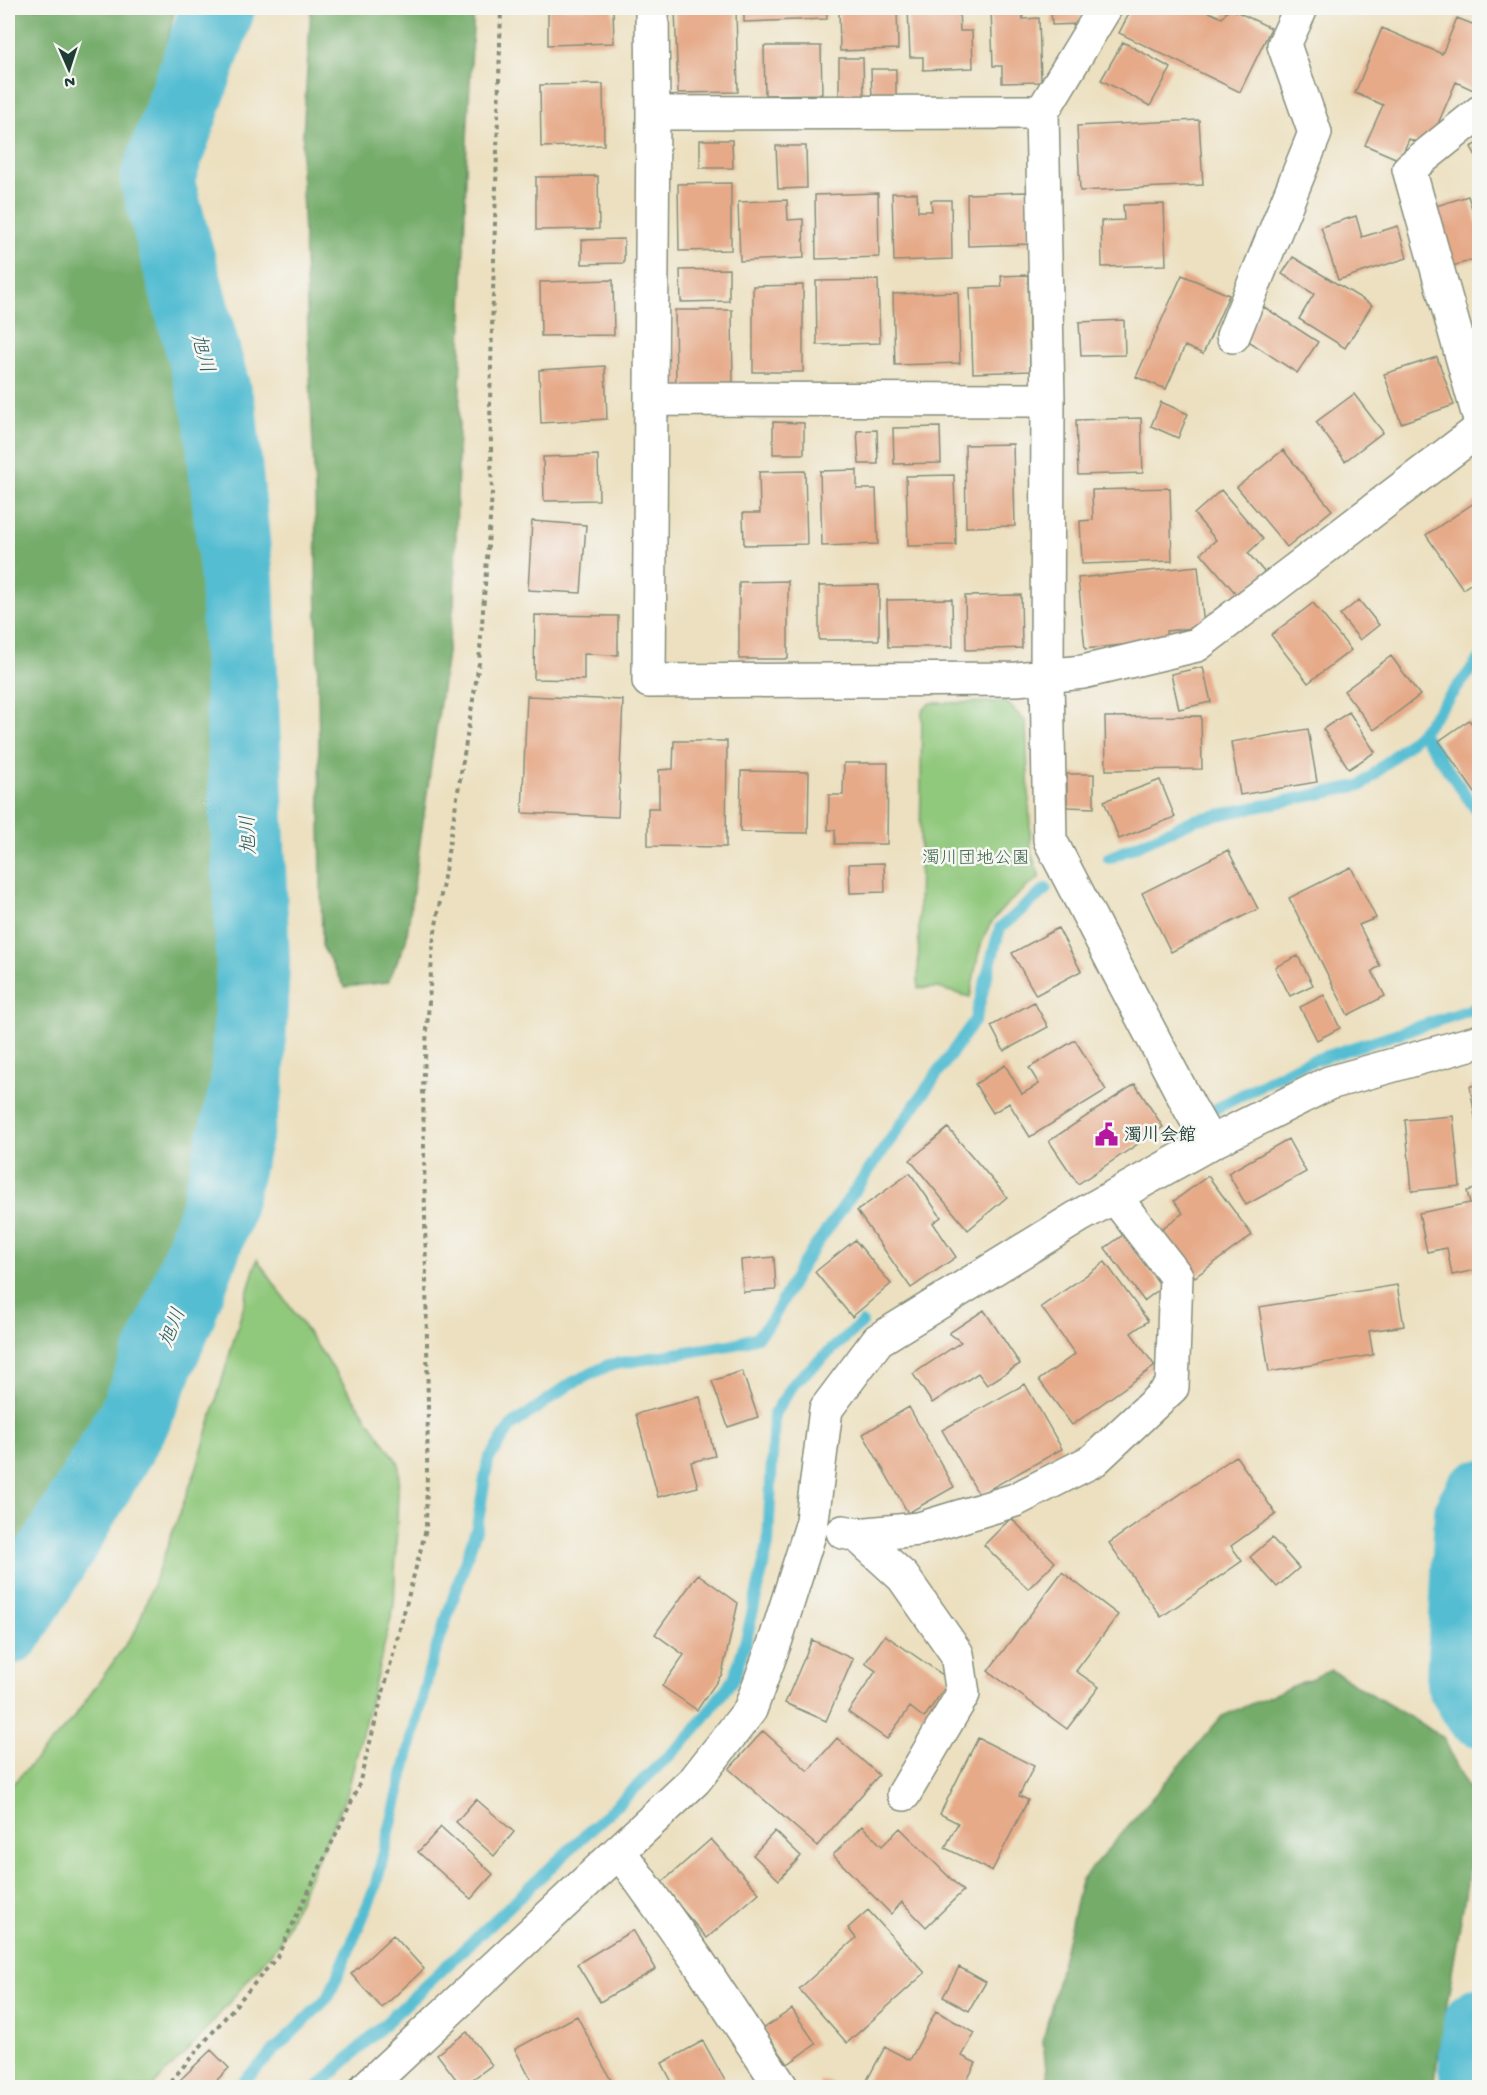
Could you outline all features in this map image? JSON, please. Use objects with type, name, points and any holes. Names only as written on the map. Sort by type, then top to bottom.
[{"type":"street","points":[[651,8],[653,113],[649,681],[1005,680],[1083,672],[1197,645],[1479,429]]},
{"type":"street","points":[[1105,8],[1042,112],[1048,400],[1047,677],[1050,840],[1210,1143]]},
{"type":"street","points":[[1233,336],[1315,133],[1284,45],[1301,8]]},
{"type":"street","points":[[653,113],[1042,112]]},
{"type":"street","points":[[1479,112],[1409,169],[1479,420]]},
{"type":"street","points":[[651,399],[1048,400]]},
{"type":"street","points":[[366,2088],[695,1780],[750,1710],[776,1639],[811,1527],[826,1409],[878,1340],[1115,1197],[1210,1143],[1329,1083],[1479,1041]]},
{"type":"street","points":[[811,1527],[857,1535],[919,1529],[1015,1500],[1094,1460],[1172,1387],[1176,1276],[1115,1197]]},
{"type":"street","points":[[857,1535],[903,1577],[957,1654],[963,1694],[904,1794]]},
{"type":"street","points":[[619,1851],[698,1961],[782,2088]]},
{"type":"path","points":[[165,2088],[277,1957],[358,1788],[426,1529],[428,1408],[423,1087],[433,944],[479,663],[492,493],[490,401],[501,8]]},
{"type":"green space","points":[[8,8],[175,8],[141,163],[201,500],[218,713],[230,993],[225,1106],[119,1396],[43,1517],[8,1565]]},
{"type":"green space","points":[[311,8],[474,8],[467,140],[454,604],[406,941],[388,982],[345,987],[322,946],[315,494],[301,166]]},
{"type":"green space","name":"濁川団地公園","points":[[1006,702],[1026,722],[1031,853],[1040,877],[1006,905],[986,932],[978,955],[970,997],[938,988],[918,988],[922,711],[930,703]]},
{"type":"green space","points":[[257,1259],[399,1464],[394,1606],[347,1794],[280,1942],[195,2043],[152,2087],[8,2087],[8,1789],[72,1720],[136,1630],[198,1464]]},
{"type":"green space","points":[[1331,1670],[1443,1737],[1479,1811],[1433,2087],[1048,2087],[1043,2041],[1081,1881],[1222,1716]]},
{"type":"building","points":[[548,8],[613,8],[614,43],[548,45]]},
{"type":"building","points":[[675,8],[736,8],[738,92],[678,93]]},
{"type":"building","points":[[744,8],[826,8],[827,19],[744,22]]},
{"type":"building","points":[[839,8],[897,8],[898,49],[840,51]]},
{"type":"building","points":[[908,8],[959,8],[960,31],[972,31],[973,68],[923,70],[923,57],[910,57]]},
{"type":"building","points":[[991,8],[1022,8],[1023,19],[1039,18],[1041,82],[1002,83],[1002,66],[993,66]]},
{"type":"building","points":[[1051,8],[1081,8],[1081,24],[1052,25]]},
{"type":"building","points":[[1132,8],[1200,8],[1222,18],[1229,8],[1271,28],[1240,92],[1119,33]]},
{"type":"building","points":[[1457,18],[1480,27],[1480,93],[1456,82],[1428,147],[1409,139],[1400,160],[1365,145],[1383,105],[1355,93],[1382,28],[1442,54]]},
{"type":"building","points":[[1123,42],[1171,68],[1150,106],[1101,80]]},
{"type":"building","points":[[764,46],[821,46],[822,94],[765,95]]},
{"type":"building","points":[[839,58],[863,58],[864,98],[839,99]]},
{"type":"building","points":[[871,69],[896,69],[896,101],[872,101]]},
{"type":"building","points":[[603,84],[604,145],[541,147],[540,85]]},
{"type":"building","points":[[1199,120],[1203,185],[1080,191],[1077,126]]},
{"type":"building","points":[[700,140],[732,140],[733,168],[700,168]]},
{"type":"building","points":[[1480,142],[1480,163],[1471,147]]},
{"type":"building","points":[[776,146],[806,146],[807,188],[778,189]]},
{"type":"building","points":[[598,176],[599,229],[536,230],[536,177]]},
{"type":"building","points":[[731,183],[731,250],[679,251],[678,184]]},
{"type":"building","points":[[1027,192],[1029,244],[968,246],[967,194]]},
{"type":"building","points":[[878,193],[879,257],[816,259],[815,195]]},
{"type":"building","points":[[892,193],[917,193],[918,211],[932,211],[931,200],[951,200],[952,259],[894,261]]},
{"type":"building","points":[[1468,196],[1480,233],[1480,258],[1449,267],[1430,208]]},
{"type":"building","points":[[787,200],[788,220],[803,219],[804,258],[740,261],[738,202]]},
{"type":"building","points":[[1164,204],[1166,265],[1102,267],[1101,221],[1124,220],[1123,205]]},
{"type":"building","points":[[1356,216],[1362,237],[1398,226],[1407,258],[1338,280],[1321,227]]},
{"type":"building","points":[[624,239],[624,263],[582,264],[582,240]]},
{"type":"building","points":[[1293,257],[1372,305],[1345,348],[1299,319],[1314,294],[1282,274]]},
{"type":"building","points":[[729,269],[729,301],[681,302],[680,270]]},
{"type":"building","points":[[1028,275],[1030,371],[973,373],[970,288],[1002,287],[1001,276]]},
{"type":"building","points":[[1182,275],[1229,295],[1203,354],[1185,346],[1166,389],[1136,377]]},
{"type":"building","points":[[613,280],[614,335],[541,336],[540,282]]},
{"type":"building","points":[[878,280],[880,343],[817,345],[816,281]]},
{"type":"building","points":[[803,285],[803,372],[753,372],[753,286]]},
{"type":"building","points":[[958,292],[960,363],[895,365],[893,294]]},
{"type":"building","points":[[1264,307],[1318,342],[1297,373],[1244,338]]},
{"type":"building","points":[[675,310],[732,310],[733,387],[676,388]]},
{"type":"building","points":[[1124,320],[1125,355],[1081,356],[1079,322]]},
{"type":"building","points":[[1437,357],[1454,405],[1401,423],[1384,374]]},
{"type":"building","points":[[605,366],[607,419],[541,423],[539,370]]},
{"type":"building","points":[[1354,394],[1383,432],[1345,461],[1316,422]]},
{"type":"building","points":[[1161,402],[1188,414],[1178,438],[1151,426]]},
{"type":"building","points":[[1141,418],[1143,473],[1078,475],[1076,420]]},
{"type":"building","points":[[773,422],[804,423],[804,454],[773,454]]},
{"type":"building","points":[[940,427],[941,463],[894,464],[893,428]]},
{"type":"building","points":[[877,430],[878,464],[859,464],[857,431]]},
{"type":"building","points":[[1013,444],[1015,526],[966,527],[965,445]]},
{"type":"building","points":[[1283,450],[1332,510],[1287,547],[1237,487]]},
{"type":"building","points":[[598,455],[599,500],[544,501],[543,457]]},
{"type":"building","points":[[857,470],[857,489],[876,489],[878,544],[822,546],[820,471]]},
{"type":"building","points":[[805,471],[807,544],[744,545],[743,513],[760,513],[759,472]]},
{"type":"building","points":[[954,475],[956,545],[908,546],[906,476]]},
{"type":"building","points":[[1170,488],[1172,561],[1082,564],[1080,521],[1093,520],[1092,490]]},
{"type":"building","points":[[1221,490],[1263,539],[1248,553],[1265,573],[1238,596],[1201,553],[1216,540],[1194,514]]},
{"type":"building","points":[[1480,499],[1480,577],[1463,589],[1426,535]]},
{"type":"building","points":[[532,521],[586,525],[581,593],[528,590]]},
{"type":"building","points":[[1198,566],[1204,627],[1166,631],[1167,640],[1085,649],[1078,578]]},
{"type":"building","points":[[788,581],[788,659],[739,659],[739,582]]},
{"type":"building","points":[[879,585],[879,640],[819,640],[819,586]]},
{"type":"building","points":[[1021,595],[1022,648],[966,650],[965,596]]},
{"type":"building","points":[[952,599],[953,647],[888,647],[887,600]]},
{"type":"building","points":[[1359,600],[1379,625],[1360,640],[1340,615]]},
{"type":"building","points":[[1313,603],[1351,650],[1308,683],[1271,635]]},
{"type":"building","points":[[535,615],[618,616],[618,655],[584,654],[584,680],[534,679]]},
{"type":"building","points":[[1391,656],[1420,695],[1374,730],[1344,691]]},
{"type":"building","points":[[1203,667],[1211,702],[1179,709],[1171,674]]},
{"type":"building","points":[[527,696],[623,700],[618,817],[522,813]]},
{"type":"building","points":[[1349,712],[1375,752],[1349,769],[1323,729]]},
{"type":"building","points":[[1201,716],[1202,769],[1106,770],[1105,717]]},
{"type":"building","points":[[1469,720],[1480,735],[1480,800],[1439,741]]},
{"type":"building","points":[[1308,729],[1317,782],[1240,795],[1231,742]]},
{"type":"building","points":[[674,741],[727,741],[726,847],[648,846],[648,808],[659,808],[659,770],[673,769]]},
{"type":"building","points":[[844,763],[888,763],[887,844],[835,844],[835,830],[828,830],[829,795],[843,795]]},
{"type":"building","points":[[741,771],[809,772],[808,833],[740,832]]},
{"type":"building","points":[[1067,774],[1094,774],[1094,808],[1067,807]]},
{"type":"building","points":[[1160,780],[1175,817],[1119,839],[1104,801]]},
{"type":"building","points":[[1228,850],[1258,909],[1171,952],[1142,893]]},
{"type":"building","points":[[884,863],[885,892],[850,893],[849,864]]},
{"type":"building","points":[[1351,867],[1376,918],[1359,925],[1380,966],[1372,971],[1385,996],[1348,1015],[1289,898]]},
{"type":"building","points":[[1058,928],[1081,971],[1036,995],[1012,953]]},
{"type":"building","points":[[1298,956],[1313,985],[1290,996],[1275,967]]},
{"type":"building","points":[[1324,995],[1340,1028],[1317,1040],[1300,1007]]},
{"type":"building","points":[[1034,1002],[1048,1027],[1004,1051],[991,1026]]},
{"type":"building","points":[[1075,1040],[1106,1090],[1030,1137],[1009,1103],[993,1113],[975,1084],[1005,1065],[1022,1094],[1039,1084],[1029,1068]]},
{"type":"building","name":"濁川会館","points":[[1135,1084],[1163,1127],[1078,1184],[1049,1141]]},
{"type":"building","points":[[1480,1085],[1480,1136],[1478,1136],[1470,1086]]},
{"type":"building","points":[[1453,1116],[1460,1186],[1412,1191],[1405,1120]]},
{"type":"building","points":[[948,1128],[1007,1197],[968,1230],[910,1160]]},
{"type":"building","points":[[1288,1139],[1306,1172],[1246,1205],[1228,1173]]},
{"type":"building","points":[[910,1173],[941,1217],[933,1223],[956,1257],[911,1288],[857,1211]]},
{"type":"building","points":[[1208,1176],[1252,1235],[1195,1277],[1160,1230],[1183,1213],[1174,1201]]},
{"type":"building","points":[[1480,1188],[1480,1269],[1452,1275],[1447,1248],[1427,1252],[1419,1213],[1470,1203],[1467,1191]]},
{"type":"building","points":[[1123,1235],[1162,1287],[1144,1301],[1105,1248]]},
{"type":"building","points":[[855,1240],[891,1284],[852,1317],[815,1272]]},
{"type":"building","points":[[774,1257],[776,1290],[743,1292],[741,1260]]},
{"type":"building","points":[[1105,1262],[1148,1321],[1131,1333],[1155,1366],[1072,1425],[1039,1380],[1075,1354],[1041,1307]]},
{"type":"building","points":[[1397,1285],[1404,1326],[1369,1331],[1373,1355],[1269,1372],[1259,1307]]},
{"type":"building","points":[[984,1310],[1020,1364],[987,1385],[978,1373],[932,1403],[913,1374],[961,1342],[949,1333]]},
{"type":"building","points":[[742,1371],[758,1417],[728,1427],[712,1381]]},
{"type":"building","points":[[1025,1384],[1062,1449],[979,1495],[942,1430]]},
{"type":"building","points":[[700,1397],[715,1456],[691,1462],[698,1487],[658,1497],[636,1414]]},
{"type":"building","points":[[909,1407],[954,1487],[908,1513],[863,1434]]},
{"type":"building","points":[[1236,1456],[1276,1514],[1231,1546],[1242,1561],[1161,1617],[1109,1543]]},
{"type":"building","points":[[1011,1518],[1055,1562],[1028,1589],[984,1545]]},
{"type":"building","points":[[1272,1538],[1299,1568],[1277,1587],[1250,1557]]},
{"type":"building","points":[[1062,1572],[1118,1615],[1076,1671],[1099,1687],[1067,1729],[988,1671]]},
{"type":"building","points":[[698,1574],[738,1603],[722,1674],[697,1710],[662,1686],[684,1655],[655,1634]]},
{"type":"building","points":[[885,1635],[950,1680],[924,1718],[910,1707],[887,1739],[848,1712],[876,1671],[865,1663]]},
{"type":"building","points":[[812,1640],[853,1659],[826,1721],[785,1703]]},
{"type":"building","points":[[763,1731],[808,1771],[837,1738],[879,1775],[817,1846],[729,1769]]},
{"type":"building","points":[[978,1738],[1034,1766],[1019,1796],[1028,1800],[992,1871],[945,1848],[958,1823],[940,1814]]},
{"type":"building","points":[[476,1799],[514,1832],[494,1856],[456,1822]]},
{"type":"building","points":[[862,1826],[882,1846],[900,1828],[963,1891],[926,1927],[902,1902],[891,1914],[833,1855]]},
{"type":"building","points":[[441,1827],[493,1874],[471,1899],[418,1852]]},
{"type":"building","points":[[775,1831],[801,1856],[779,1880],[753,1855]]},
{"type":"building","points":[[711,1839],[759,1893],[707,1938],[660,1884]]},
{"type":"building","points":[[868,1910],[925,1973],[847,2043],[799,1989],[856,1938],[848,1928]]},
{"type":"building","points":[[633,1930],[656,1969],[600,2002],[577,1964]]},
{"type":"building","points":[[393,1935],[424,1969],[382,2008],[351,1974]]},
{"type":"building","points":[[959,1967],[986,1982],[969,2011],[943,1997]]},
{"type":"building","points":[[792,2009],[816,2044],[788,2064],[763,2029]]},
{"type":"building","points":[[936,2011],[975,2033],[962,2056],[976,2063],[963,2088],[876,2088],[866,2082],[885,2047],[910,2060]]},
{"type":"building","points":[[577,2016],[615,2088],[535,2088],[515,2049]]},
{"type":"building","points":[[467,2032],[492,2065],[462,2087],[437,2054]]},
{"type":"building","points":[[703,2041],[729,2088],[675,2088],[662,2063]]},
{"type":"building","points":[[211,2050],[229,2068],[209,2088],[187,2088],[180,2080]]},
{"type":"building","points":[[820,2080],[846,2087],[846,2088],[819,2088]]},
{"type":"waterway","name":"旭川","points":[[8,1628],[133,1420],[178,1315],[216,1214],[247,1086],[253,963],[237,580],[220,414],[157,180],[218,8]]},
{"type":"waterway","points":[[1109,858],[1194,820],[1362,785],[1421,732],[1480,659]]},
{"type":"waterway","points":[[1421,732],[1480,815]]},
{"type":"waterway","points":[[237,2088],[329,1996],[375,1888],[429,1671],[477,1527],[488,1460],[511,1426],[572,1383],[609,1365],[735,1344],[757,1337],[772,1320],[802,1265],[975,1020],[1000,928],[1046,889]]},
{"type":"waterway","points":[[1217,1108],[1299,1065],[1480,1007]]},
{"type":"waterway","points":[[317,2088],[691,1735],[734,1678],[747,1636],[768,1545],[774,1414],[795,1382],[862,1323]]},
{"type":"waterway","points":[[1480,1497],[1471,1513],[1463,1682],[1480,1710]]},
{"type":"waterway","points":[[1480,2024],[1476,2047],[1480,2085]]},
{"type":"place","name":"濁川会館","points":[[1106,1134]]}]
